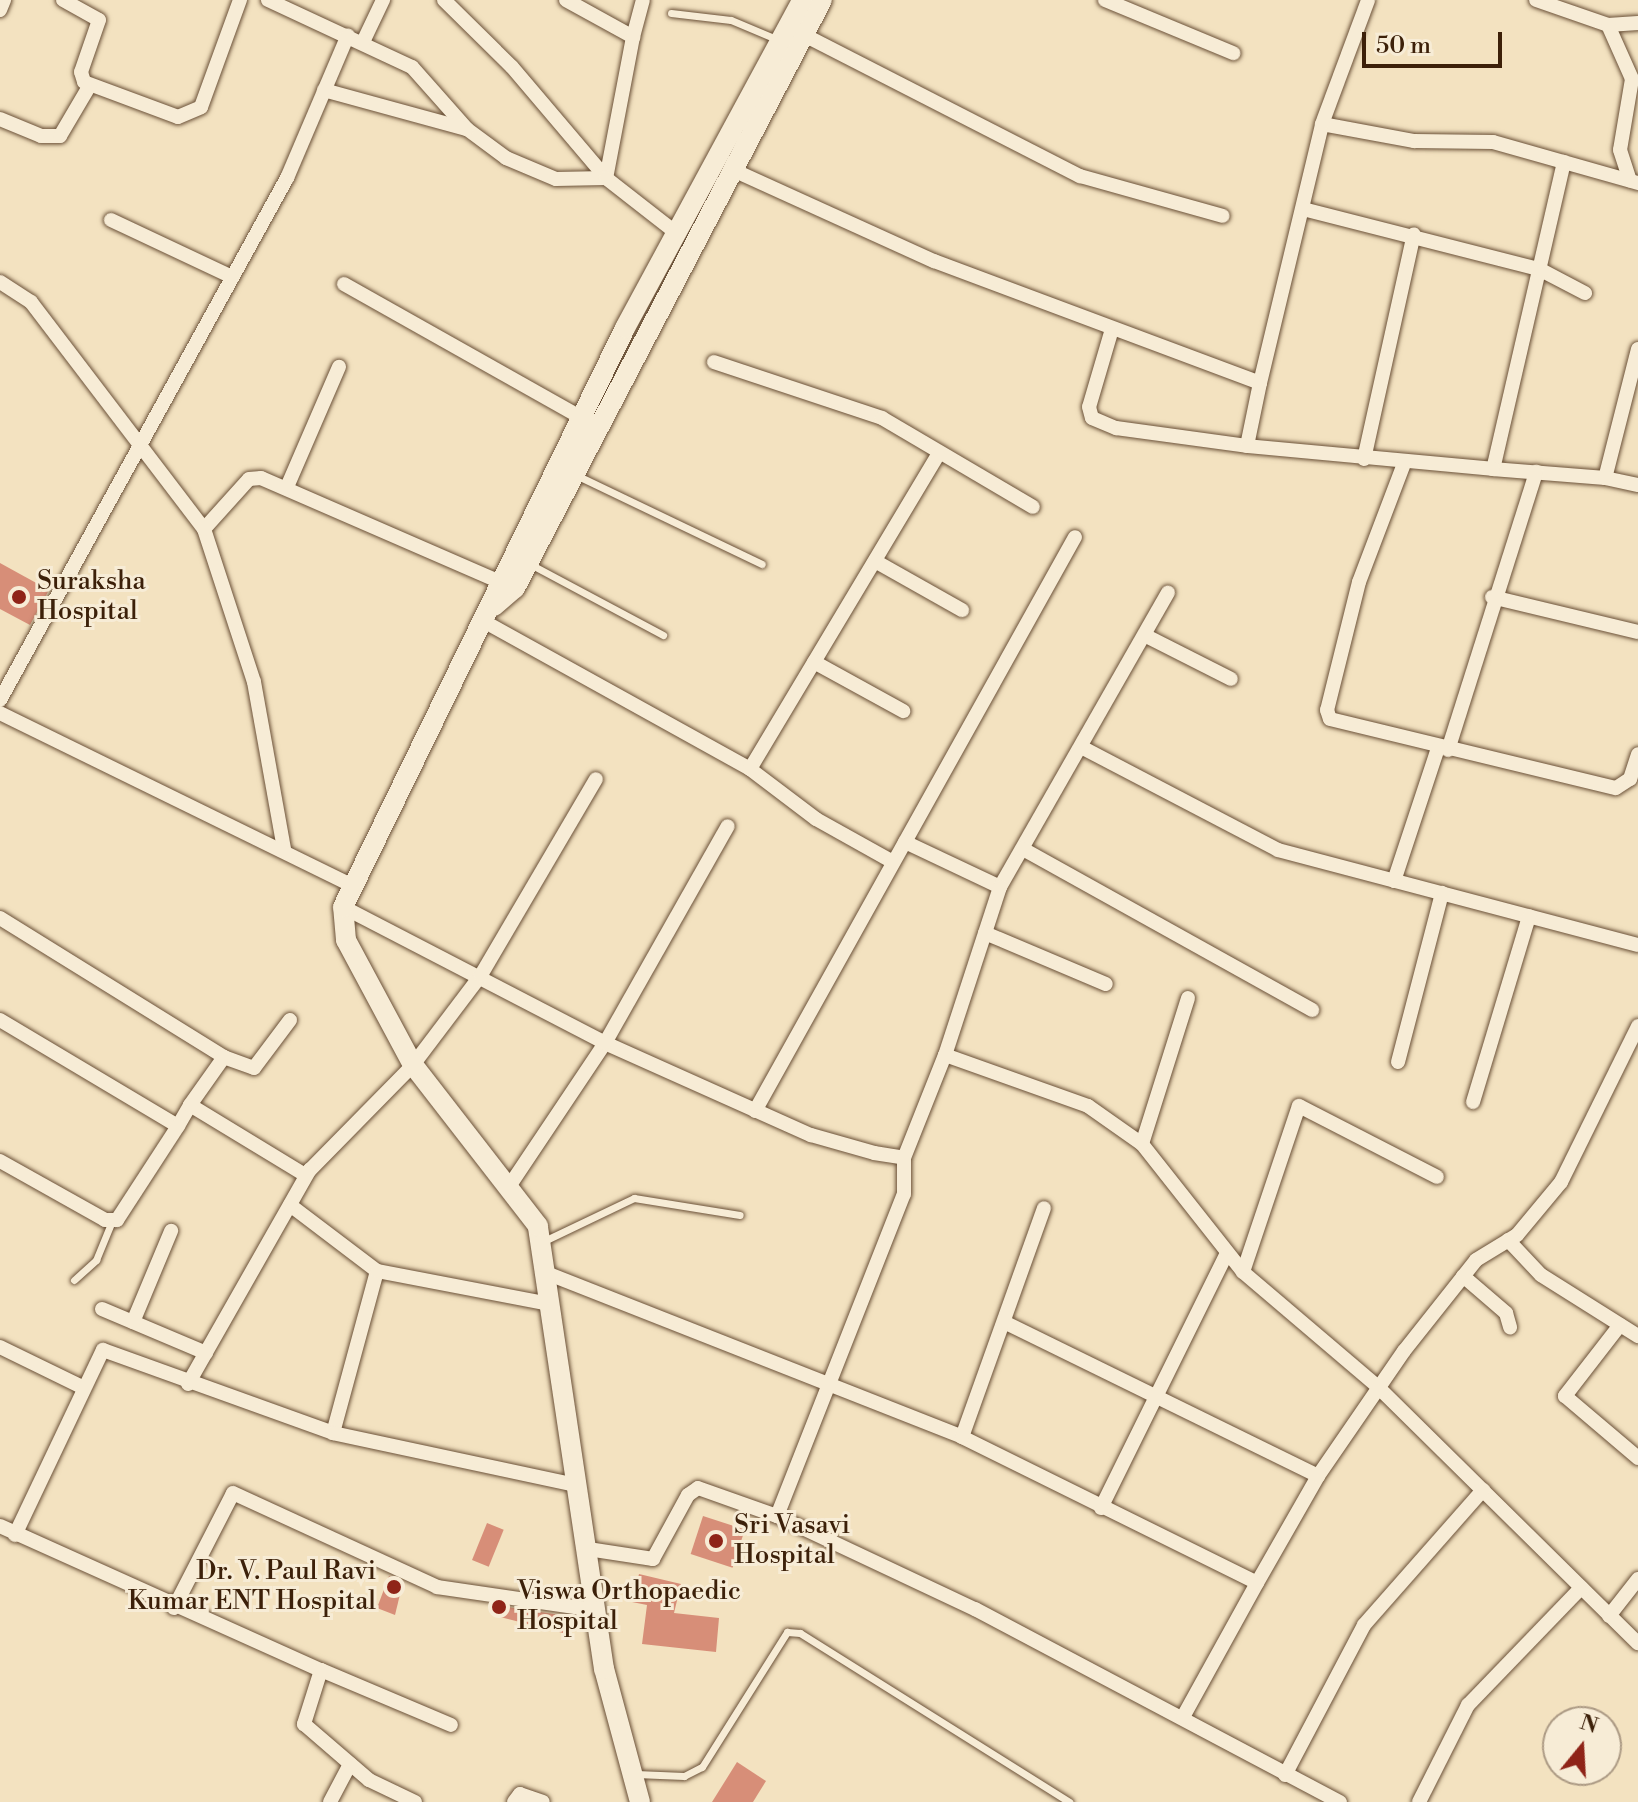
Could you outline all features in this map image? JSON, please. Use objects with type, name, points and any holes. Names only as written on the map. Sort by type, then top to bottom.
[{"type":"main road","points":[[640,1802],[604,1669],[550,1304],[549,1274],[538,1226],[413,1065],[346,940],[343,907],[507,585],[625,328],[802,0]]},
{"type":"main road","points":[[507,585],[528,563],[731,169],[806,36],[822,0]]},
{"type":"main road","points":[[625,328],[644,336]]},
{"type":"street","points":[[0,10],[4,0]]},
{"type":"street","points":[[63,0],[99,20],[81,72],[90,85],[178,117],[195,114],[240,0]]},
{"type":"street","points":[[268,0],[412,67],[467,129],[506,158],[556,179],[606,178]]},
{"type":"street","points":[[363,42],[383,0]]},
{"type":"street","points":[[444,0],[512,67],[606,178],[675,232]]},
{"type":"street","points":[[566,0],[633,37]]},
{"type":"street","points":[[606,178],[643,0]]},
{"type":"street","points":[[1105,0],[1233,53]]},
{"type":"street","points":[[1247,446],[1322,124],[1368,0]]},
{"type":"street","points":[[1536,0],[1608,25],[1638,23]]},
{"type":"street","points":[[1608,25],[1632,79],[1620,150],[1634,181]]},
{"type":"street","points":[[0,700],[287,178],[348,35]]},
{"type":"street","points":[[806,36],[1080,176],[1223,216]]},
{"type":"street","points":[[0,119],[41,136],[60,136],[90,85]]},
{"type":"street","points":[[324,90],[467,129]]},
{"type":"street","points":[[1322,124],[1414,141],[1493,142],[1634,181]]},
{"type":"street","points":[[1493,469],[1564,162]]},
{"type":"street","points":[[731,169],[934,261],[1260,383]]},
{"type":"street","points":[[1303,209],[1414,234],[1539,269],[1585,293]]},
{"type":"street","points":[[111,220],[232,277]]},
{"type":"street","points":[[1364,459],[1414,234]]},
{"type":"street","points":[[0,282],[31,302],[204,529],[254,682],[284,849]]},
{"type":"street","points":[[344,284],[582,418]]},
{"type":"street","points":[[1112,329],[1089,407],[1092,418],[1116,428],[1364,459],[1605,478],[1638,485]]},
{"type":"street","points":[[1605,478],[1638,349]]},
{"type":"street","points":[[714,362],[882,418],[938,455],[1033,507]]},
{"type":"street","points":[[287,487],[339,367]]},
{"type":"street","points":[[750,769],[938,455]]},
{"type":"street","points":[[1405,461],[1359,582],[1327,710],[1337,723],[1616,788],[1630,779],[1638,754]]},
{"type":"street","points":[[1394,881],[1443,749],[1536,472]]},
{"type":"street","points":[[204,529],[249,479],[287,487],[507,585]]},
{"type":"street","points":[[755,1111],[1075,537]]},
{"type":"street","points":[[875,561],[962,610]]},
{"type":"street","points":[[777,1516],[833,1381],[904,1194],[904,1158],[945,1055],[1000,887],[1083,748],[1168,592]]},
{"type":"street","points":[[1492,597],[1638,632]]},
{"type":"street","points":[[490,614],[750,769],[816,819],[893,862]]},
{"type":"street","points":[[1146,636],[1231,679]]},
{"type":"street","points":[[814,662],[903,711]]},
{"type":"street","points":[[0,713],[284,849],[353,886]]},
{"type":"street","points":[[1083,748],[1278,850],[1638,945]]},
{"type":"street","points":[[190,1105],[305,1175],[413,1065],[481,975],[596,779]]},
{"type":"street","points":[[508,1188],[605,1043],[728,826]]},
{"type":"street","points":[[905,842],[1000,887]]},
{"type":"street","points":[[1023,849],[1312,1010]]},
{"type":"street","points":[[1398,1062],[1442,893]]},
{"type":"street","points":[[343,907],[481,975],[605,1043],[755,1111],[811,1135],[904,1158]]},
{"type":"street","points":[[1473,1102],[1529,916]]},
{"type":"street","points":[[0,918],[224,1057],[254,1068],[290,1020]]},
{"type":"street","points":[[985,933],[1106,984]]},
{"type":"street","points":[[1142,1144],[1188,998]]},
{"type":"street","points":[[0,1020],[178,1126]]},
{"type":"street","points":[[1183,1717],[1318,1476],[1378,1387],[1476,1260],[1508,1240],[1561,1182],[1638,1026]]},
{"type":"street","points":[[945,1055],[1088,1106],[1142,1144],[1226,1255],[1378,1387],[1638,1643]]},
{"type":"street","points":[[0,1161],[112,1221],[224,1057]]},
{"type":"street","points":[[1243,1272],[1299,1106],[1437,1177]]},
{"type":"street","points":[[188,1384],[310,1169]]},
{"type":"street","points":[[290,1205],[377,1271],[550,1304]]},
{"type":"street","points":[[962,1437],[1044,1208]]},
{"type":"street","points":[[133,1322],[171,1231]]},
{"type":"street","points":[[1508,1240],[1541,1275],[1638,1336]]},
{"type":"street","points":[[1101,1508],[1226,1255]]},
{"type":"street","points":[[333,1433],[377,1271]]},
{"type":"street","points":[[549,1274],[833,1381],[962,1437],[1257,1583]]},
{"type":"street","points":[[1463,1276],[1506,1313],[1510,1327]]},
{"type":"street","points":[[102,1309],[206,1353]]},
{"type":"street","points":[[1004,1322],[1318,1476]]},
{"type":"street","points":[[1620,1325],[1565,1396],[1638,1458]]},
{"type":"street","points":[[0,1347],[82,1387]]},
{"type":"street","points":[[15,1535],[82,1387],[103,1350],[188,1384],[333,1433],[576,1485]]},
{"type":"street","points":[[588,1549],[653,1559],[688,1495],[698,1488],[777,1516],[1183,1717],[1285,1775],[1340,1802]]},
{"type":"street","points":[[1285,1775],[1364,1625],[1483,1490]]},
{"type":"street","points":[[174,1608],[228,1496],[239,1493],[437,1587],[595,1610]]},
{"type":"street","points":[[0,1526],[174,1608],[451,1725]]},
{"type":"street","points":[[1609,1616],[1638,1579]]},
{"type":"street","points":[[1419,1802],[1468,1705],[1581,1588]]},
{"type":"street","points":[[321,1670],[304,1724],[350,1764],[415,1802]]},
{"type":"street","points":[[330,1802],[350,1764]]},
{"type":"street","points":[[514,1802],[520,1794],[543,1802]]},
{"type":"lane","points":[[671,13],[731,20],[782,42]]},
{"type":"lane","points":[[574,474],[762,564]]},
{"type":"lane","points":[[528,563],[663,635]]},
{"type":"lane","points":[[542,1242],[634,1198],[740,1215]]},
{"type":"lane","points":[[74,1280],[96,1260],[112,1221]]},
{"type":"lane","points":[[634,1774],[684,1776],[702,1767],[787,1632],[813,1641],[1069,1802]]},
{"type":"building","points":[[0,563],[49,590],[30,625],[0,609]]},
{"type":"building","points":[[703,1516],[745,1530],[732,1568],[691,1554]]},
{"type":"building","points":[[487,1523],[504,1530],[489,1567],[472,1560]]},
{"type":"building","points":[[639,1574],[681,1584],[674,1613],[719,1618],[716,1652],[642,1644],[647,1605],[632,1602]]},
{"type":"building","points":[[389,1576],[403,1582],[395,1615],[377,1608]]},
{"type":"building","points":[[494,1605],[567,1616],[563,1633],[492,1615]]},
{"type":"building","points":[[737,1762],[766,1781],[753,1802],[712,1802]]},
{"type":"place","name":"Suraksha Hospital","points":[[19,597]]},
{"type":"place","name":"Sri Vasavi Hospital","points":[[716,1541]]},
{"type":"place","name":"Dr. V. Paul Ravi Kumar ENT Hospital","points":[[394,1587]]},
{"type":"place","name":"Viswa Orthopaedic Hospital","points":[[499,1607]]}]
